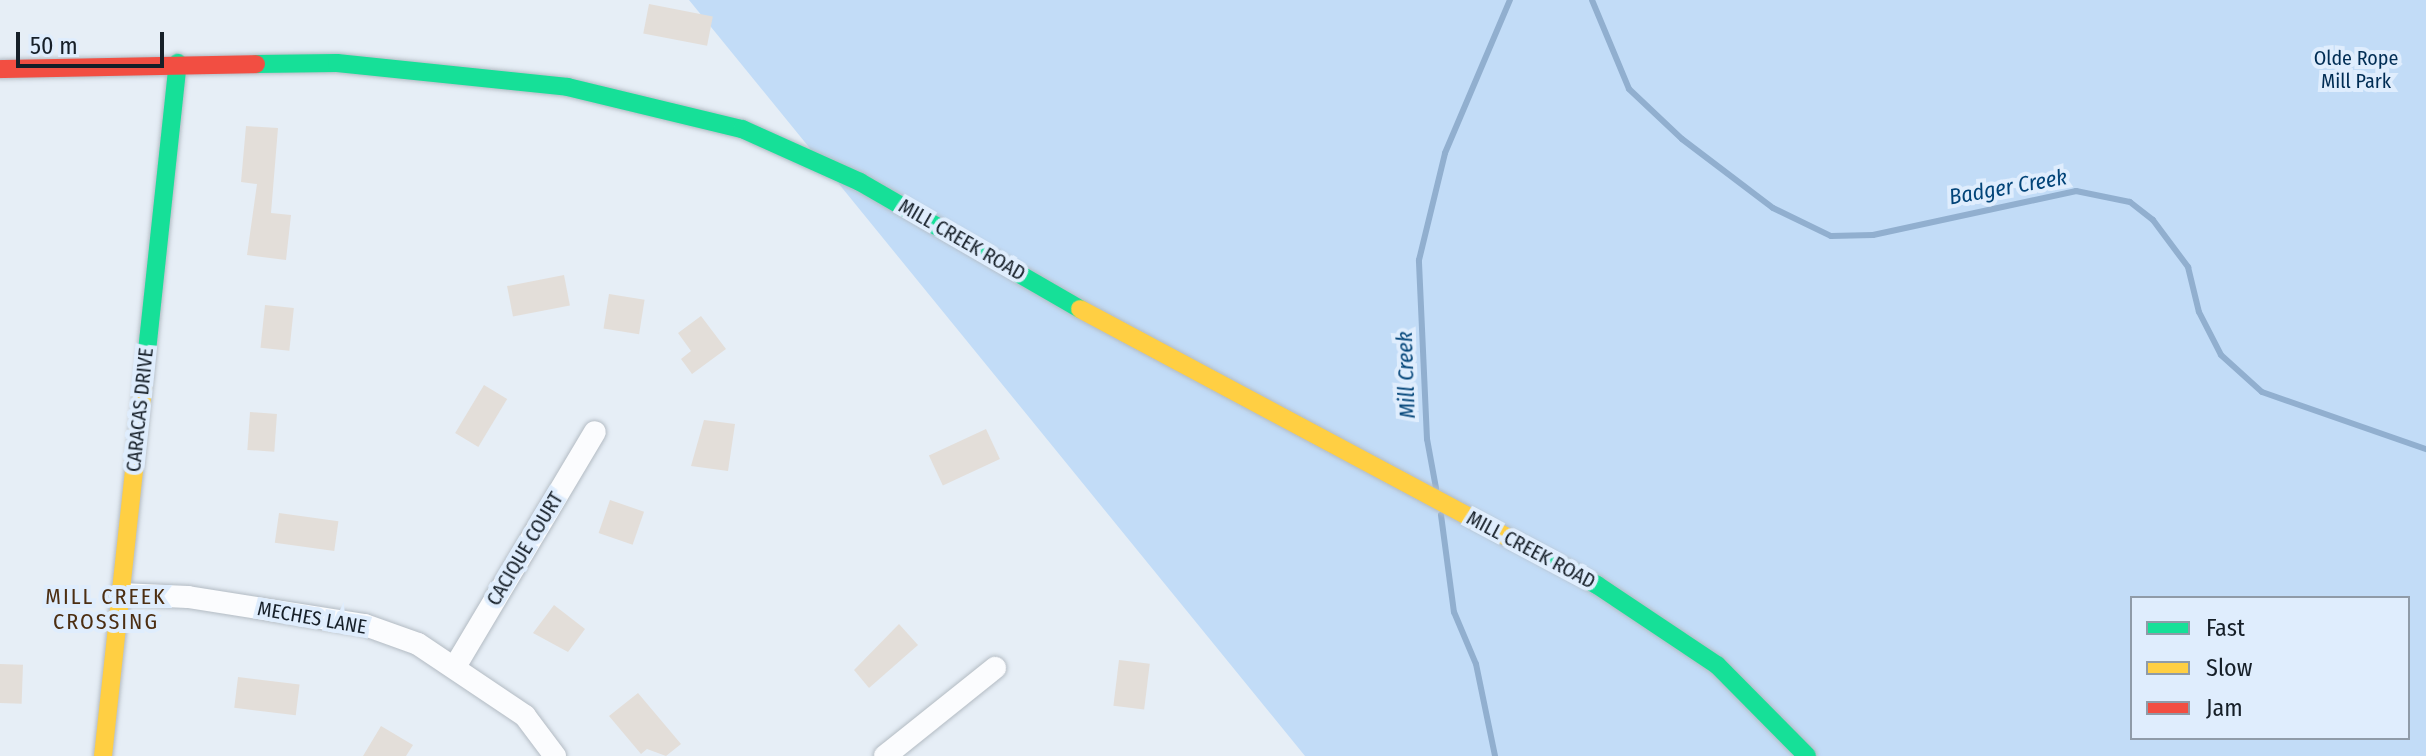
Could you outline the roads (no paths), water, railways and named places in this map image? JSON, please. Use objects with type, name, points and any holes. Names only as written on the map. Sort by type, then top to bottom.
[{"type":"street","name":"MILL CREEK ROAD","points":[[0,69],[178,63],[337,63],[568,87],[742,129],[860,182],[1104,323],[1413,486],[1669,628],[1717,665],[1807,756]]},
{"type":"street","name":"CARACAS DRIVE","points":[[103,756],[178,63]]},
{"type":"street","name":"CACIQUE COURT","points":[[456,665],[595,432]]},
{"type":"street","name":"MECHES LANE","points":[[120,594],[188,597],[365,625],[456,665],[525,716],[555,756]]},
{"type":"street","points":[[885,756],[995,668]]},
{"type":"waterway","name":"Mill Creek","points":[[1436,488],[1427,439],[1419,260],[1445,153],[1510,0]]},
{"type":"waterway","name":"Badger Creek","points":[[1592,0],[1629,89],[1682,139],[1773,208],[1831,236],[1873,235],[2076,191],[2130,202],[2153,220],[2188,267],[2199,312],[2221,355],[2262,392],[2426,449]]},
{"type":"waterway","name":"Mill Creek","points":[[1441,515],[1454,612],[1476,664],[1495,756]]},
{"type":"district","name":"MILL CREEK CROSSING","points":[[106,608]]},
{"type":"park label","name":"Olde Rope Mill Park","points":[[2356,70]]}]
